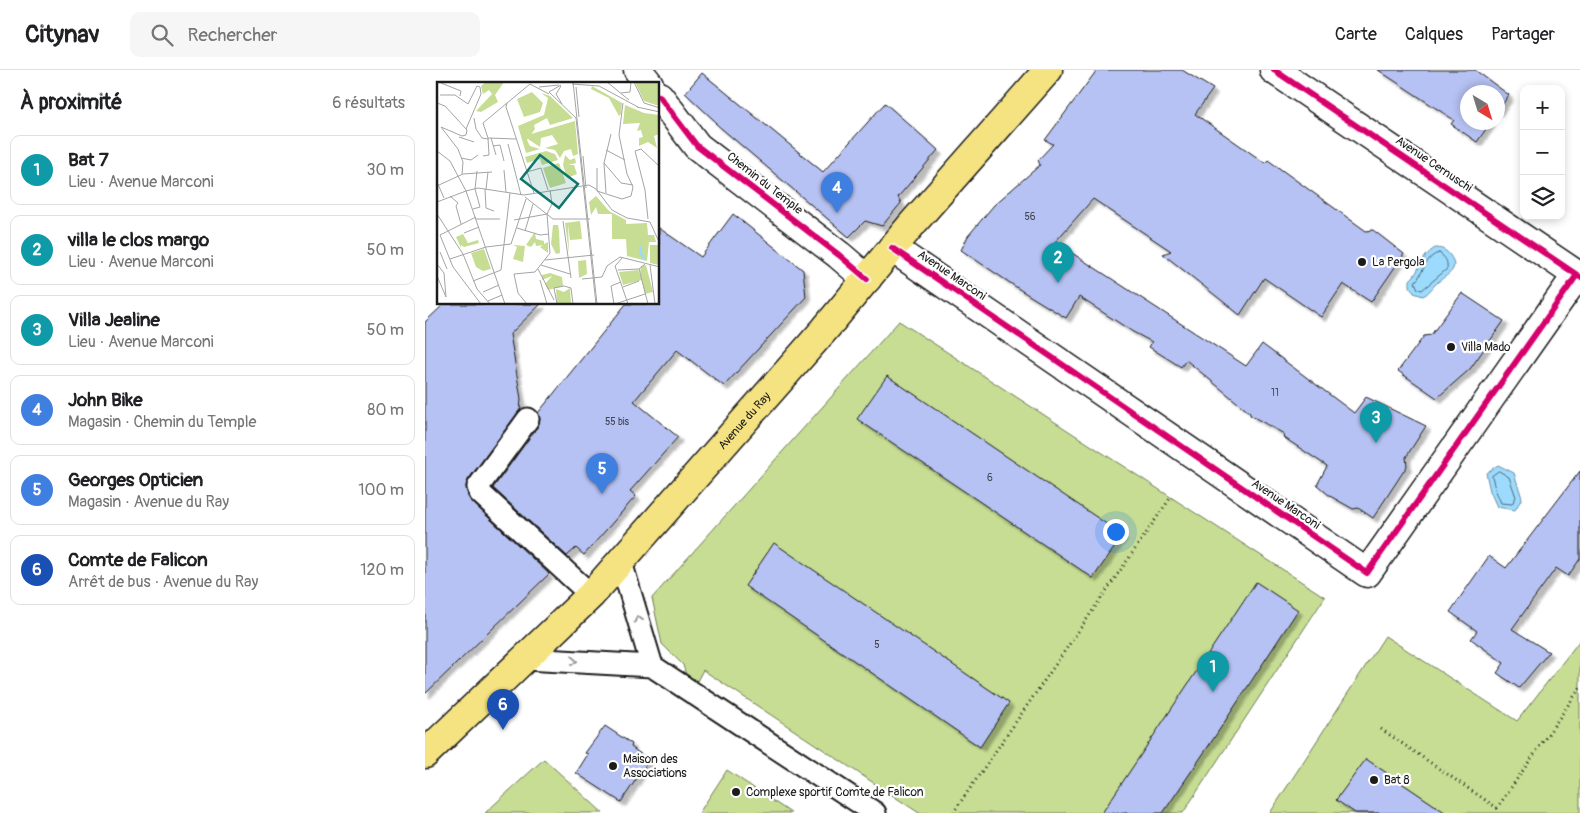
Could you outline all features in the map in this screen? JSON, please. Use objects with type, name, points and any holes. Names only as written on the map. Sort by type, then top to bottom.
[{"type":"main road","name":"Avenue du Ray","points":[[425,754],[591,595],[819,336],[892,248],[1048,70]]},
{"type":"street","points":[[638,70],[647,82]]},
{"type":"street","name":"Avenue Cernuschi","points":[[1275,70],[1579,276]]},
{"type":"street","name":"Chemin du Temple","points":[[660,97],[697,146],[839,255],[867,279]]},
{"type":"street","name":"Avenue Marconi","points":[[892,248],[1367,573],[1579,276]]},
{"type":"lane","points":[[528,419],[478,487],[480,493],[591,595]]},
{"type":"lane","points":[[621,562],[652,666]]},
{"type":"lane","points":[[525,659],[652,666],[875,813]]},
{"type":"path","points":[[953,813],[1171,497]]},
{"type":"path","points":[[1381,729],[1497,808],[1580,688]]},
{"type":"green space","points":[[899,321],[1325,597],[1183,813],[919,813],[703,670],[691,692],[683,665],[662,644],[652,598]]},
{"type":"green space","points":[[1385,636],[1517,721],[1580,640],[1580,813],[1270,813]]},
{"type":"green space","points":[[544,759],[603,813],[485,813]]},
{"type":"green space","name":"Complexe sportif Comte de Falicon","points":[[727,770],[791,813],[699,813]]},
{"type":"water","points":[[1435,248],[1442,249],[1449,254],[1453,260],[1453,269],[1425,295],[1414,293],[1410,286],[1410,280],[1426,255]]},
{"type":"water","points":[[1498,465],[1514,473],[1522,498],[1515,510],[1497,507],[1490,491],[1486,473]]},
{"type":"building","points":[[1097,70],[1182,70],[1213,89],[1195,114],[1265,163],[1268,160],[1366,231],[1373,230],[1404,254],[1371,302],[1343,284],[1321,317],[1264,278],[1240,315],[1163,254],[1171,251],[1093,199],[1055,242],[1246,366],[1262,344],[1354,413],[1366,397],[1426,426],[1406,457],[1407,466],[1373,518],[1358,508],[1353,509],[1330,496],[1317,485],[1327,466],[1283,437],[1284,434],[1250,415],[1250,413],[1186,360],[1181,367],[1149,347],[1152,342],[1079,297],[1066,318],[961,250],[968,236],[994,205],[1040,165],[1038,160],[1053,144],[1045,140]]},
{"type":"building","points":[[1378,70],[1475,70],[1495,85],[1460,85],[1460,130],[1485,130],[1477,142],[1451,124],[1454,120]]},
{"type":"building","points":[[702,73],[823,172],[885,103],[938,150],[898,197],[901,203],[882,226],[865,221],[849,237],[715,123],[685,93]]},
{"type":"building","points":[[1505,92],[1509,95],[1505,101]]},
{"type":"building","points":[[733,214],[803,270],[806,297],[724,386],[677,350],[634,401],[678,437],[630,491],[636,496],[584,555],[576,548],[567,556],[493,488],[538,426],[540,420],[538,413],[625,305],[660,305],[660,229],[701,257]]},
{"type":"building","name":"Villa Mado","points":[[1462,293],[1504,321],[1470,369],[1437,398],[1398,371],[1424,336],[1431,335]]},
{"type":"building","points":[[443,305],[540,305],[510,334],[521,399],[520,410],[468,480],[466,486],[468,497],[472,502],[549,574],[425,694],[425,322]]},
{"type":"building","points":[[887,376],[1123,535],[1093,578],[857,419]]},
{"type":"building","points":[[1580,471],[1580,559],[1568,576],[1556,568],[1512,629],[1549,652],[1519,688],[1497,673],[1504,663],[1471,639],[1477,631],[1450,612],[1489,556],[1506,568]]},
{"type":"building","points":[[774,543],[1009,703],[980,747],[745,586]]},
{"type":"building","points":[[1256,582],[1298,610],[1214,738],[1163,813],[1102,813]]},
{"type":"building","name":"Maison des Associations","points":[[605,726],[632,744],[631,747],[649,760],[621,802],[576,773],[588,754],[585,753]]},
{"type":"building","name":"Bat 8","points":[[1366,759],[1446,813],[1355,813],[1336,800]]},
{"type":"cycle path","points":[[1274,70],[1580,277]]},
{"type":"cycle path","points":[[660,97],[697,146],[839,255],[867,279]]},
{"type":"cycle path","points":[[892,248],[1367,573],[1577,275]]},
{"type":"place","name":"John Bike","points":[[837,213]]},
{"type":"place","name":"La Pergola","points":[[1362,262]]},
{"type":"place","name":"villa le clos margo","points":[[1058,283]]},
{"type":"place","name":"Villa Mado","points":[[1451,347]]},
{"type":"place","name":"Villa Jealine","points":[[1376,443]]},
{"type":"place","name":"Georges Opticien","points":[[602,494]]},
{"type":"place","name":"Bat 7","points":[[1213,692]]},
{"type":"place","name":"Comte de Falicon","points":[[503,730]]},
{"type":"place","name":"Maison des Associations","points":[[613,766]]},
{"type":"place","name":"Bat 8","points":[[1374,780]]},
{"type":"place","name":"Complexe sportif Comte de Falicon","points":[[736,792]]}]
